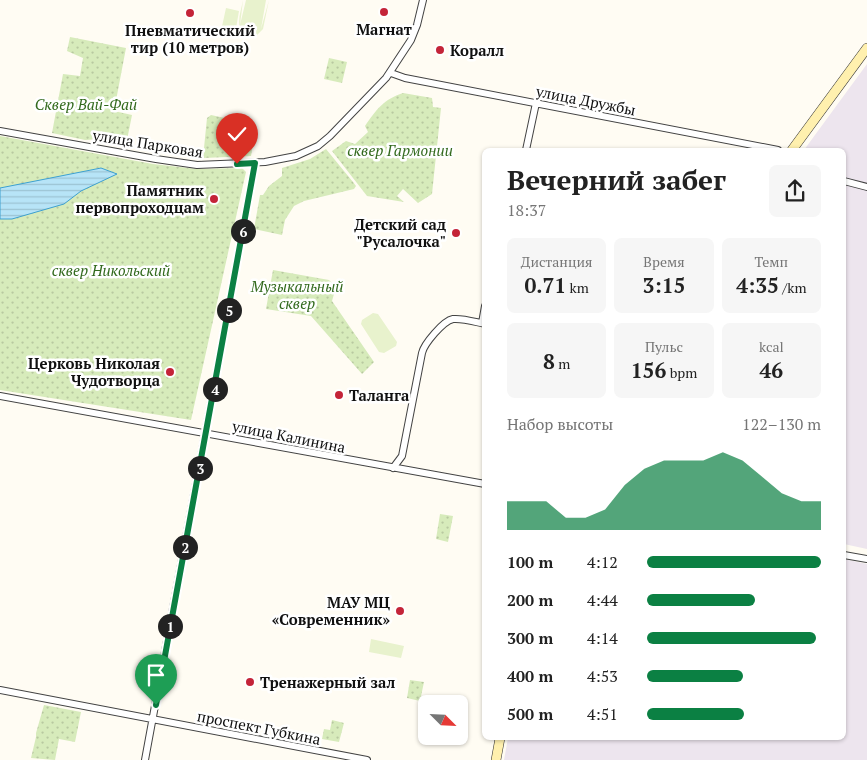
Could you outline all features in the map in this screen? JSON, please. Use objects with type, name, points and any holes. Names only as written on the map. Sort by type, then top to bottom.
[{"type":"main road","points":[[796,148],[867,48]]},
{"type":"main road","points":[[496,760],[500,740]]},
{"type":"street","name":"улица Парковая","points":[[0,131],[183,163],[206,165],[255,163],[288,158],[318,146],[346,122],[391,73],[411,40],[423,0]]},
{"type":"street","name":"улица Дружбы","points":[[391,73],[405,78],[768,148]]},
{"type":"street","points":[[526,148],[536,103]]},
{"type":"street","points":[[146,760],[255,163]]},
{"type":"street","points":[[846,182],[867,187]]},
{"type":"street","points":[[393,468],[402,456],[425,344],[450,320],[458,319],[482,323]]},
{"type":"street","name":"улица Калинина","points":[[0,396],[482,483]]},
{"type":"street","points":[[846,554],[867,559]]},
{"type":"street","name":"проспект Губкина","points":[[0,690],[367,760]]},
{"type":"shaded area","points":[[867,64],[867,549],[846,544],[846,148],[805,148]]},
{"type":"shaded area","points":[[846,559],[867,564],[867,760],[504,760],[508,740],[846,740]]},
{"type":"green space","points":[[243,0],[240,25],[246,0],[266,0],[261,29],[269,0],[263,29],[256,36],[246,35],[240,28],[239,19]]},
{"type":"green space","points":[[226,8],[239,11],[235,34],[221,31]]},
{"type":"green space","name":"Сквер Вай-Фай","points":[[70,37],[126,48],[114,111],[132,115],[126,145],[115,141],[115,139],[103,137],[102,139],[85,140],[52,133],[63,74],[80,76],[83,58],[67,51]]},
{"type":"green space","points":[[329,58],[347,62],[342,83],[324,79]]},
{"type":"green space","name":"сквер Гармонии","points":[[403,93],[432,98],[433,107],[441,108],[432,194],[418,203],[403,189],[397,196],[404,202],[367,196],[332,151],[346,141],[355,144],[368,132],[365,126],[377,110],[391,98]]},
{"type":"green space","points":[[211,115],[234,120],[236,130],[255,132],[251,156],[203,158],[207,118]]},
{"type":"green space","name":"сквер Никольский","points":[[0,136],[153,164],[197,169],[242,168],[246,172],[191,420],[0,390]]},
{"type":"green space","points":[[326,149],[356,186],[354,189],[304,201],[294,206],[285,220],[282,235],[254,229],[260,195],[263,195],[269,186],[282,176],[282,168],[310,159]]},
{"type":"green space","name":"Музыкальный сквер","points":[[273,270],[329,280],[336,287],[332,301],[374,362],[362,374],[311,316],[266,309]]},
{"type":"green space","points":[[373,313],[378,314],[397,342],[396,346],[384,353],[379,352],[361,324],[362,320]]},
{"type":"green space","points":[[440,514],[453,516],[448,542],[436,539]]},
{"type":"green space","points":[[371,639],[404,646],[401,658],[369,652]]},
{"type":"green space","points":[[410,680],[424,682],[421,695],[418,695],[418,701],[407,698]]},
{"type":"green space","points":[[44,705],[81,712],[75,742],[59,739],[55,760],[31,758]]},
{"type":"green space","points":[[332,720],[344,723],[339,742],[322,739],[324,729],[330,730]]},
{"type":"water","points":[[101,168],[117,174],[81,191],[64,204],[12,219],[0,219],[0,188]]},
{"type":"place","name":"Магнат","points":[[384,12]]},
{"type":"place","name":"Пневматический тир (10 метров)","points":[[190,13]]},
{"type":"place","name":"Коралл","points":[[440,50]]},
{"type":"place","name":"Памятник первопроходцам","points":[[214,199]]},
{"type":"place","name":"Детский сад \"Русалочка\"","points":[[456,233]]},
{"type":"place","name":"Церковь Николая Чудотворца","points":[[170,372]]},
{"type":"place","name":"Таланга","points":[[339,395]]},
{"type":"place","name":"МАУ МЦ «Современник»","points":[[400,611]]},
{"type":"place","name":"Тренажерный зал","points":[[250,682]]},
{"type":"route","points":[[156,705],[255,163],[237,164]]}]
